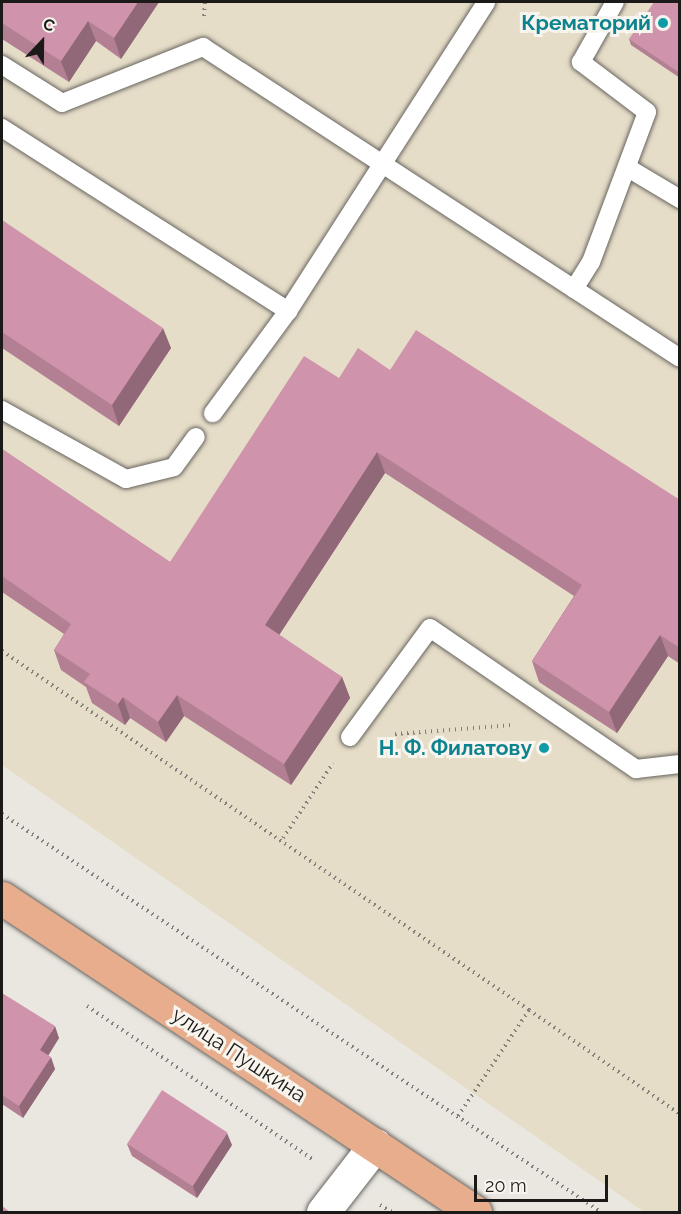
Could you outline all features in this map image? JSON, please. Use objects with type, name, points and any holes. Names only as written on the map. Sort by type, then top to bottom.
[{"type":"main road","name":"улица Пушкина","points":[[2,898],[475,1212]]},
{"type":"street","points":[[323,1212],[375,1145]]},
{"type":"lane","points":[[213,412],[288,311],[385,164],[486,2]]},
{"type":"lane","points":[[574,289],[591,262],[647,112],[581,62],[615,2]]},
{"type":"lane","points":[[2,65],[62,103],[203,47],[680,358]]},
{"type":"lane","points":[[2,128],[288,311]]},
{"type":"lane","points":[[628,168],[680,199]]},
{"type":"lane","points":[[2,410],[126,479],[174,468],[196,437]]},
{"type":"lane","points":[[350,737],[430,628],[636,769],[680,764]]},
{"type":"path","points":[[2,651],[283,838],[680,1114]]},
{"type":"path","points":[[283,838],[350,737],[565,722]]},
{"type":"path","points":[[2,814],[601,1212]]},
{"type":"path","points":[[81,1002],[392,1212]]},
{"type":"path","points":[[458,1116],[530,1010]]},
{"type":"shaded area","points":[[2,2],[679,2],[679,1212],[644,1212],[2,765]]},
{"type":"building","points":[[2,2],[138,2],[114,38],[88,21],[61,61],[2,23]]},
{"type":"building","name":"Крематорий","points":[[654,2],[680,2],[680,73],[629,39]]},
{"type":"building","points":[[2,220],[163,328],[112,405],[2,332]]},
{"type":"building","points":[[416,330],[680,500],[680,648],[660,635],[609,712],[532,661],[582,585],[377,452],[265,625],[342,677],[284,764],[177,695],[158,722],[123,697],[118,704],[84,682],[90,674],[54,650],[71,624],[2,576],[2,449],[170,562],[304,356],[339,378],[358,348],[390,370]]},
{"type":"building","points":[[2,993],[55,1026],[40,1050],[51,1057],[19,1106],[2,1095]]},
{"type":"building","points":[[162,1090],[227,1132],[193,1186],[127,1144]]},
{"type":"building","points":[[2,1206],[10,1212],[2,1212]]},
{"type":"place","name":"Крематорий","points":[[663,23]]},
{"type":"place","name":"Н. Ф. Филатову","points":[[544,748]]}]
